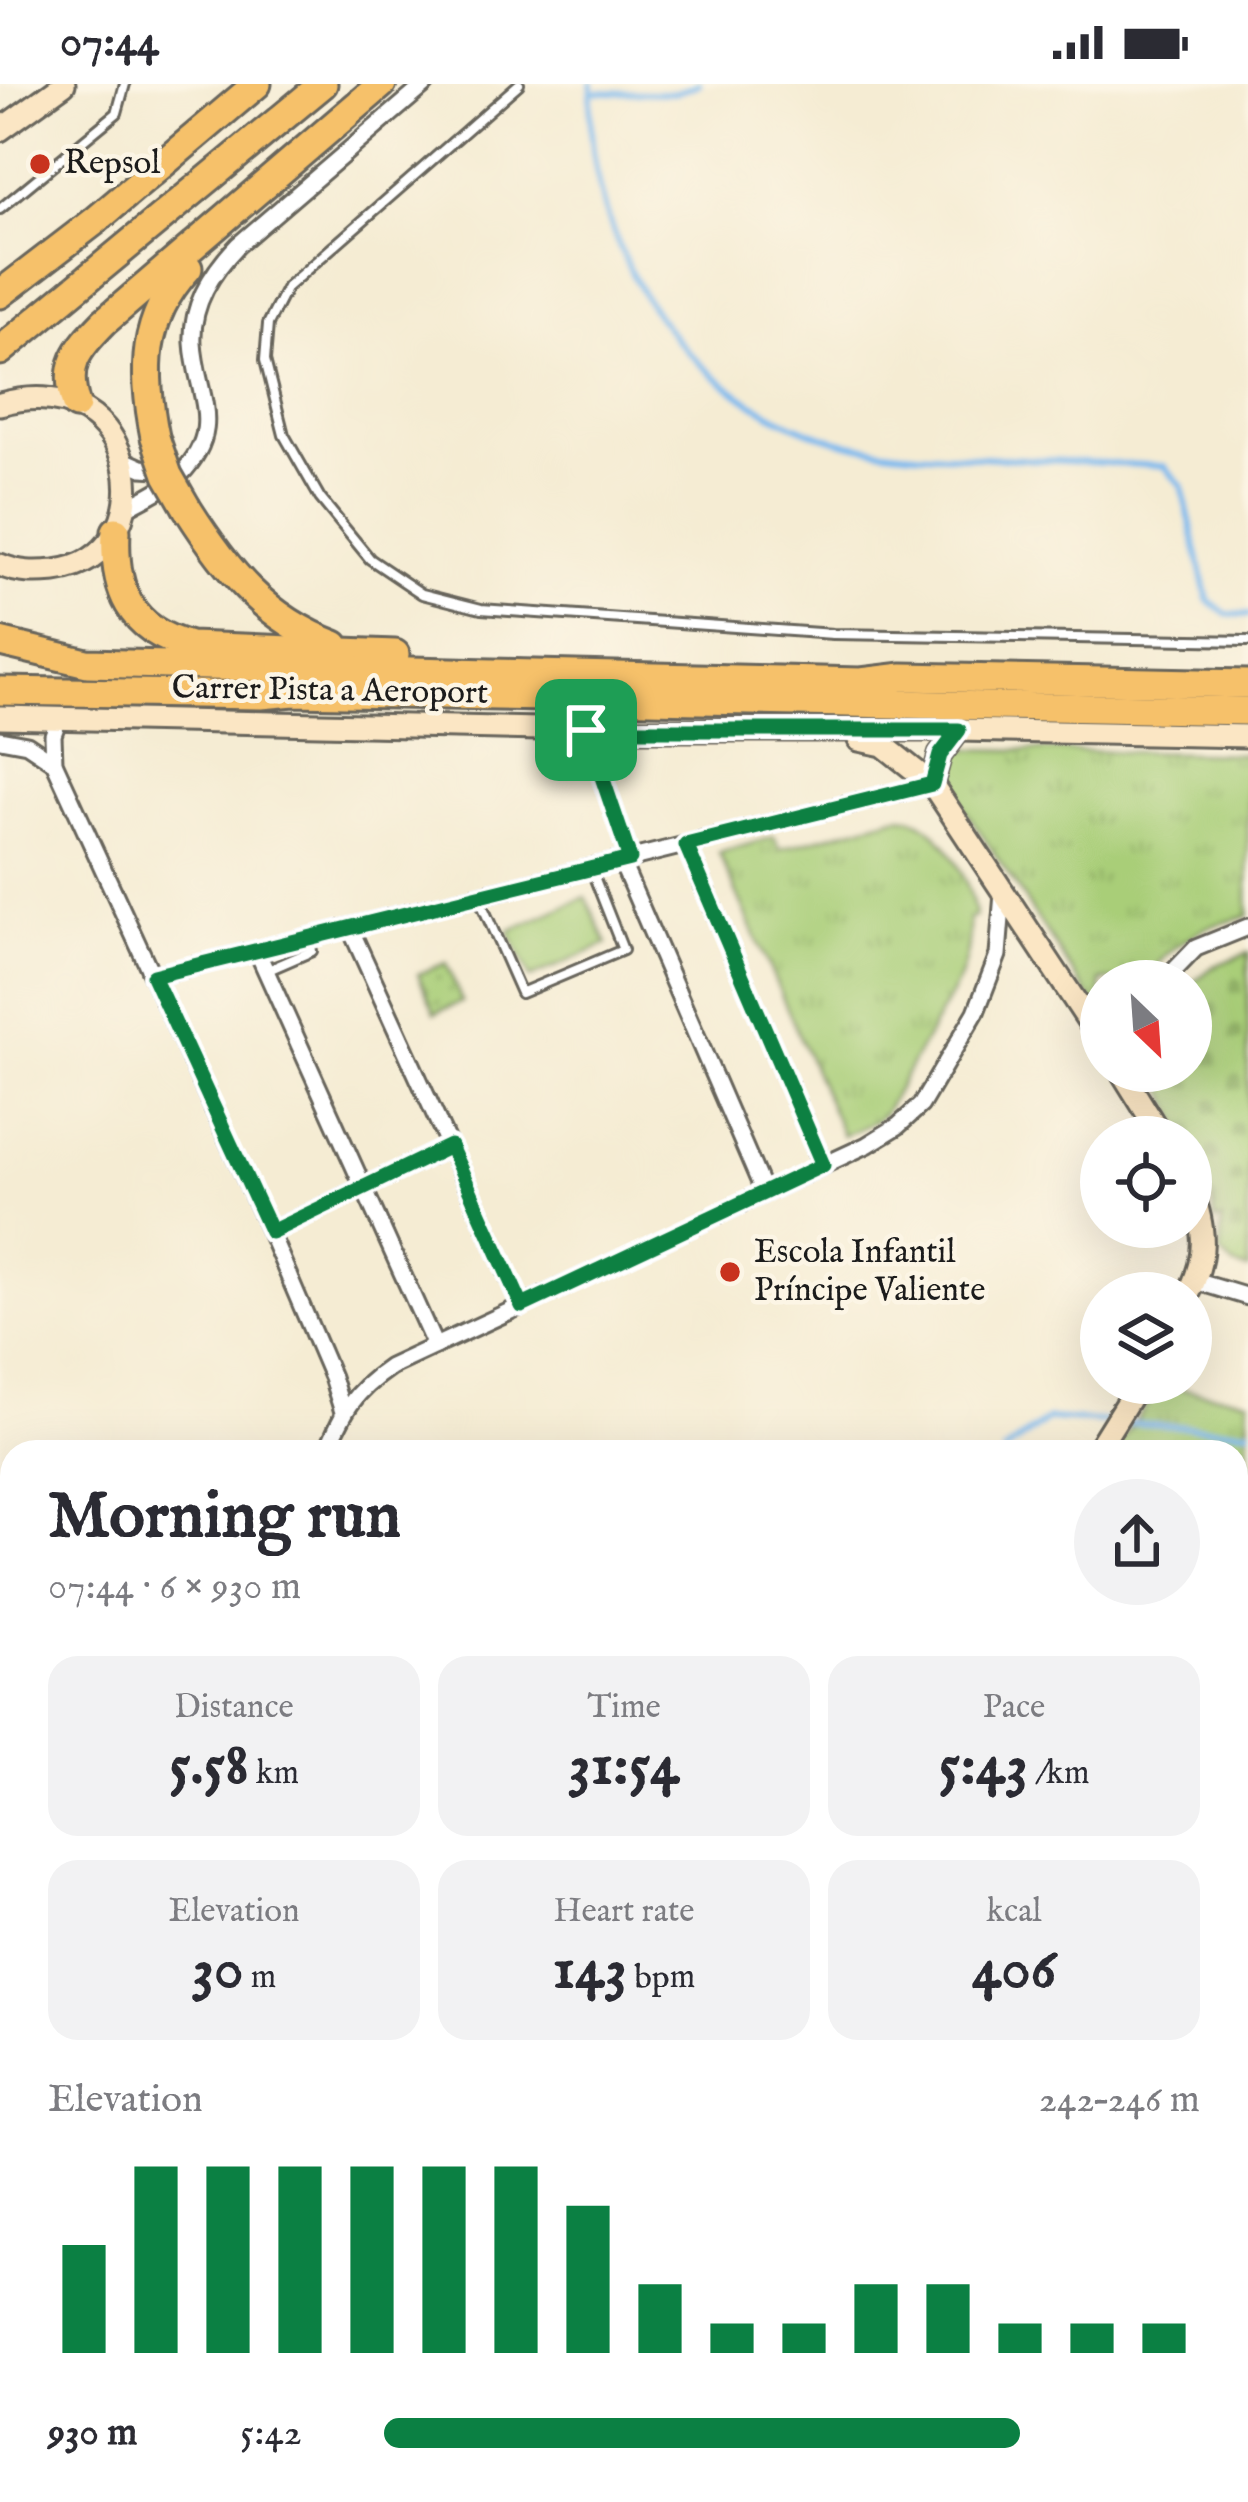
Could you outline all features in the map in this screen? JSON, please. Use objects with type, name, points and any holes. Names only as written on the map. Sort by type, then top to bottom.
[{"type":"highway","points":[[0,294],[257,84]]},
{"type":"highway","points":[[0,351],[323,84]]},
{"type":"highway","points":[[76,405],[70,371],[84,343],[104,322],[382,84]]},
{"type":"highway","points":[[318,139],[173,284],[151,332],[145,368],[154,437],[168,475],[242,585],[277,616],[356,652]]},
{"type":"highway","points":[[120,520],[116,573],[124,598],[136,617],[166,640],[190,646],[859,671],[902,677],[1248,684]]},
{"type":"highway","points":[[0,642],[87,663],[861,682],[902,677]]},
{"type":"highway","points":[[0,659],[89,680],[263,686],[294,692]]},
{"type":"highway","points":[[0,691],[294,692],[1248,711]]},
{"type":"street","points":[[0,130],[64,84]]},
{"type":"street","points":[[0,565],[35,573],[66,569],[89,559],[120,520],[186,467],[202,443],[207,405],[193,341],[202,292],[218,265],[426,84]]},
{"type":"street","points":[[0,404],[61,400],[106,427],[124,460],[128,485],[120,520]]},
{"type":"street","points":[[124,460],[158,470],[186,467]]},
{"type":"street","name":"Carrer Pista a Aeroport","points":[[0,717],[586,730],[1248,736]]},
{"type":"street","points":[[59,718],[53,735],[54,762],[271,1232],[343,1412]]},
{"type":"street","points":[[586,730],[626,860],[764,1192]]},
{"type":"street","points":[[932,784],[940,755],[959,730]]},
{"type":"street","points":[[817,732],[883,745],[932,784],[1080,1008]]},
{"type":"street","points":[[0,739],[27,744],[54,762]]},
{"type":"street","points":[[153,976],[932,784]]},
{"type":"street","points":[[686,845],[823,1165]]},
{"type":"street","points":[[331,1440],[343,1412],[364,1384],[389,1367],[898,1126],[921,1105],[976,1012],[998,955],[1003,890]]},
{"type":"street","points":[[1185,960],[1196,949],[1248,926]]},
{"type":"street","points":[[350,928],[522,1306]]},
{"type":"street","points":[[257,951],[435,1346]]},
{"type":"street","points":[[271,1232],[450,1146]]},
{"type":"street","points":[[1212,1291],[1248,1297]]},
{"type":"street","points":[[1103,1440],[1126,1404]]},
{"type":"lane","points":[[0,209],[117,113],[124,86],[136,84]]},
{"type":"lane","points":[[519,84],[287,287],[268,324],[265,360],[284,436],[320,498],[370,559],[422,594],[481,609],[833,634],[1248,641]]},
{"type":"lane","points":[[478,896],[521,993],[623,950],[591,868]]},
{"type":"lane","points":[[266,971],[312,952],[309,938]]},
{"type":"green space","points":[[957,749],[1248,754],[1248,916],[1208,927],[1162,960],[1080,960],[1080,983],[945,779]]},
{"type":"green space","points":[[899,816],[914,819],[940,839],[968,887],[975,917],[969,918],[959,980],[884,1113],[843,1136],[719,853],[774,837],[780,849]]},
{"type":"green space","points":[[586,897],[607,944],[530,978],[509,931]]},
{"type":"green space","points":[[1248,953],[1248,1270],[1234,1266],[1220,1253],[1222,1220],[1215,1221],[1212,1205],[1212,1116],[1178,1116],[1166,1092],[1212,1092],[1214,966]]},
{"type":"green space","points":[[446,963],[462,1002],[435,1013],[418,974]]},
{"type":"green space","points":[[1212,1394],[1248,1399],[1248,1440],[1122,1440],[1148,1404],[1212,1404]]},
{"type":"waterway","points":[[592,84],[594,156],[620,248],[646,300],[666,327],[715,376],[773,415],[854,445],[926,454],[1164,466],[1182,486],[1208,600],[1227,614],[1248,615]]},
{"type":"waterway","points":[[591,92],[675,93],[699,84]]},
{"type":"waterway","points":[[1020,1440],[1048,1419],[1107,1422]]},
{"type":"waterway","points":[[1120,1423],[1248,1430]]},
{"type":"place","name":"Repsol","points":[[40,164]]},
{"type":"place","name":"Escola Infantil Príncipe Valiente","points":[[730,1272]]},
{"type":"route","points":[[586,730],[959,730],[940,755],[932,784],[686,845],[823,1165],[522,1306],[450,1146],[271,1232],[153,976],[630,859],[586,730]]}]
